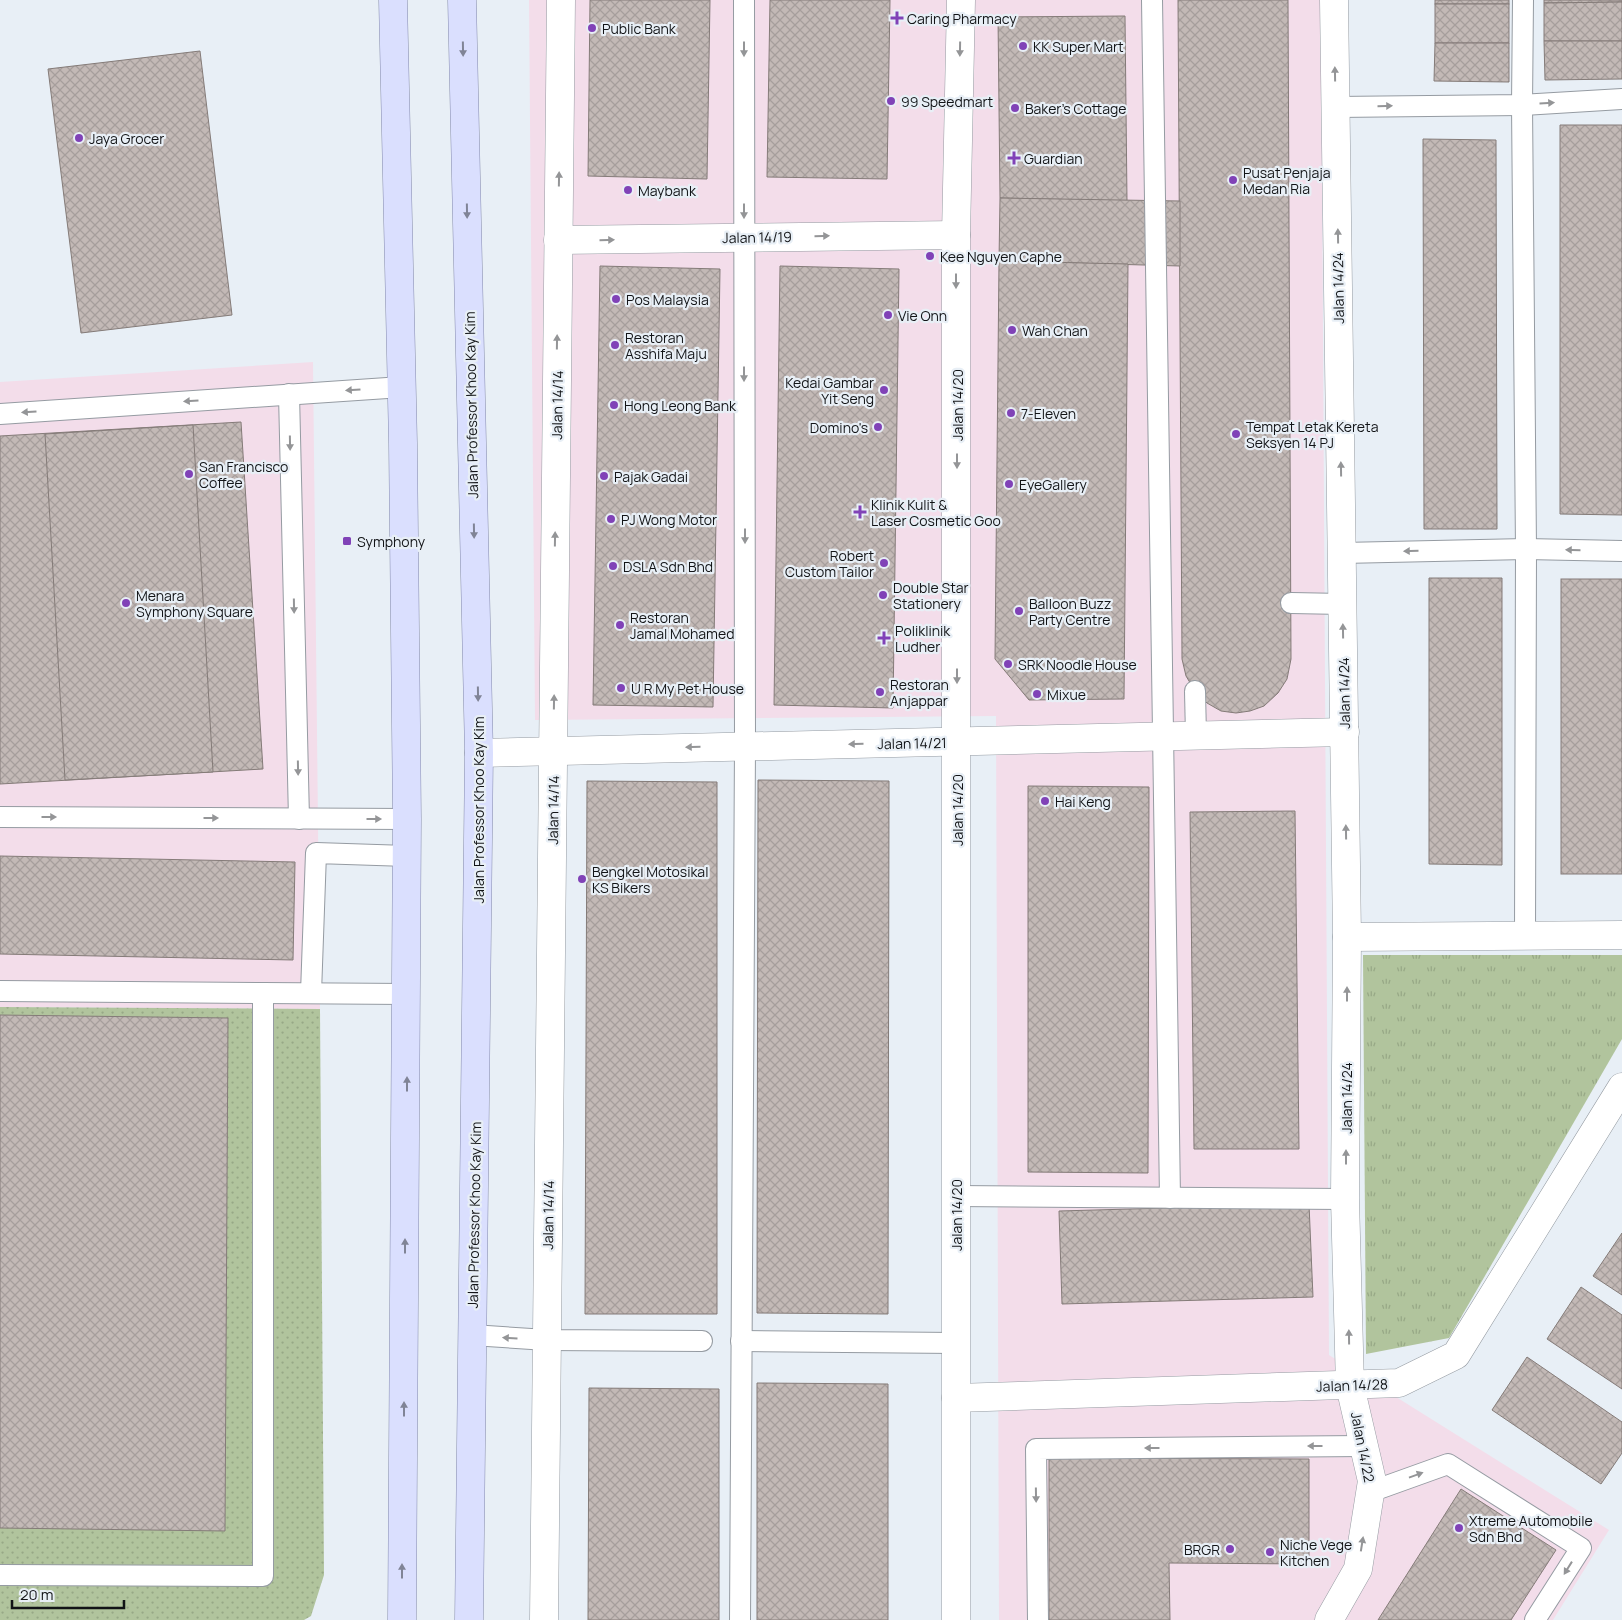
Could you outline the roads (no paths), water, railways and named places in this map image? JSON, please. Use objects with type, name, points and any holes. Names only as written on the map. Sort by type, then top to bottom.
[{"type":"main road","points":[[393,0],[402,387],[407,819],[402,1620]]},
{"type":"main road","name":"Jalan Professor Khoo Kay Kim","points":[[462,0],[479,753],[469,1620]]},
{"type":"street","name":"Jalan 14/14","points":[[544,1620],[561,0]]},
{"type":"street","name":"Jalan 14/20","points":[[956,1620],[956,235],[961,0]]},
{"type":"street","name":"Jalan 14/24","points":[[1334,0],[1347,937],[1345,1200],[1350,1386]]},
{"type":"street","name":"Jalan 14/19","points":[[558,240],[956,235]]},
{"type":"street","name":"Jalan 14/21","points":[[479,753],[1345,732]]},
{"type":"street","points":[[1347,937],[1622,935]]},
{"type":"street","name":"Jalan 14/28","points":[[956,1398],[1399,1383],[1456,1355],[1622,1087]]},
{"type":"street","name":"Jalan 14/22","points":[[1329,1620],[1358,1569],[1372,1480],[1350,1386]]},
{"type":"lane","points":[[740,1620],[745,746],[744,0]]},
{"type":"lane","points":[[1152,0],[1170,1198]]},
{"type":"lane","points":[[1523,0],[1522,105],[1526,549],[1525,936]]},
{"type":"lane","points":[[1336,107],[1522,105],[1622,99]]},
{"type":"lane","points":[[0,414],[402,387]]},
{"type":"lane","points":[[289,394],[299,819]]},
{"type":"lane","points":[[1342,553],[1526,549],[1622,551]]},
{"type":"lane","points":[[1291,603],[1342,604]]},
{"type":"lane","points":[[1195,692],[1196,736]]},
{"type":"lane","points":[[0,817],[407,819]]},
{"type":"lane","points":[[311,993],[316,853],[407,856]]},
{"type":"lane","points":[[0,991],[407,994]]},
{"type":"lane","points":[[0,1575],[263,1576],[263,992]]},
{"type":"lane","points":[[956,1196],[1345,1200]]},
{"type":"lane","points":[[472,1336],[547,1340],[702,1341]]},
{"type":"lane","points":[[741,1341],[956,1342]]},
{"type":"lane","points":[[1038,1620],[1036,1449],[1364,1446]]},
{"type":"lane","points":[[1370,1492],[1448,1464],[1581,1548],[1535,1620]]},
{"type":"place","name":"Caring Pharmacy","points":[[897,18]]},
{"type":"place","name":"Public Bank","points":[[592,28]]},
{"type":"place","name":"KK Super Mart","points":[[1023,46]]},
{"type":"place","name":"99 Speedmart","points":[[891,101]]},
{"type":"place","name":"Baker's Cottage","points":[[1015,108]]},
{"type":"place","name":"Jaya Grocer","points":[[79,138]]},
{"type":"place","name":"Guardian","points":[[1014,158]]},
{"type":"place","name":"Pusat Penjaja Medan Ria","points":[[1233,180]]},
{"type":"place","name":"Maybank","points":[[628,190]]},
{"type":"place","name":"Kee Nguyen Caphe","points":[[930,256]]},
{"type":"place","name":"Pos Malaysia","points":[[616,299]]},
{"type":"place","name":"Vie Onn","points":[[888,315]]},
{"type":"place","name":"Wah Chan","points":[[1012,330]]},
{"type":"place","name":"Restoran Asshifa Maju","points":[[615,345]]},
{"type":"place","name":"Kedai Gambar Yit Seng","points":[[884,390]]},
{"type":"place","name":"Hong Leong Bank","points":[[614,405]]},
{"type":"place","name":"7-Eleven","points":[[1011,413]]},
{"type":"place","name":"Domino's","points":[[878,427]]},
{"type":"place","name":"Tempat Letak Kereta Seksyen 14 PJ","points":[[1236,434]]},
{"type":"place","name":"San Francisco Coffee","points":[[189,474]]},
{"type":"place","name":"Pajak Gadai","points":[[604,476]]},
{"type":"place","name":"EyeGallery","points":[[1009,484]]},
{"type":"place","name":"Klinik Kulit & Laser Cosmetic Goo","points":[[860,512]]},
{"type":"place","name":"PJ Wong Motor","points":[[611,519]]},
{"type":"place","name":"Symphony","points":[[347,541]]},
{"type":"place","name":"Robert Custom Tailor","points":[[884,563]]},
{"type":"place","name":"DSLA Sdn Bhd","points":[[613,566]]},
{"type":"place","name":"Double Star Stationery","points":[[883,595]]},
{"type":"place","name":"Menara Symphony Square","points":[[126,603]]},
{"type":"place","name":"Balloon Buzz Party Centre","points":[[1019,611]]},
{"type":"place","name":"Restoran Jamal Mohamed","points":[[620,625]]},
{"type":"place","name":"Poliklinik Ludher","points":[[884,638]]},
{"type":"place","name":"SRK Noodle House","points":[[1008,664]]},
{"type":"place","name":"U R My Pet House","points":[[621,688]]},
{"type":"place","name":"Restoran Anjappar","points":[[880,692]]},
{"type":"place","name":"Mixue","points":[[1037,694]]},
{"type":"place","name":"Hai Keng","points":[[1045,801]]},
{"type":"place","name":"Bengkel Motosikal KS Bikers","points":[[582,879]]},
{"type":"place","name":"Xtreme Automobile Sdn Bhd","points":[[1459,1528]]},
{"type":"place","name":"BRGR","points":[[1230,1549]]},
{"type":"place","name":"Niche Vege Kitchen","points":[[1270,1552]]}]
